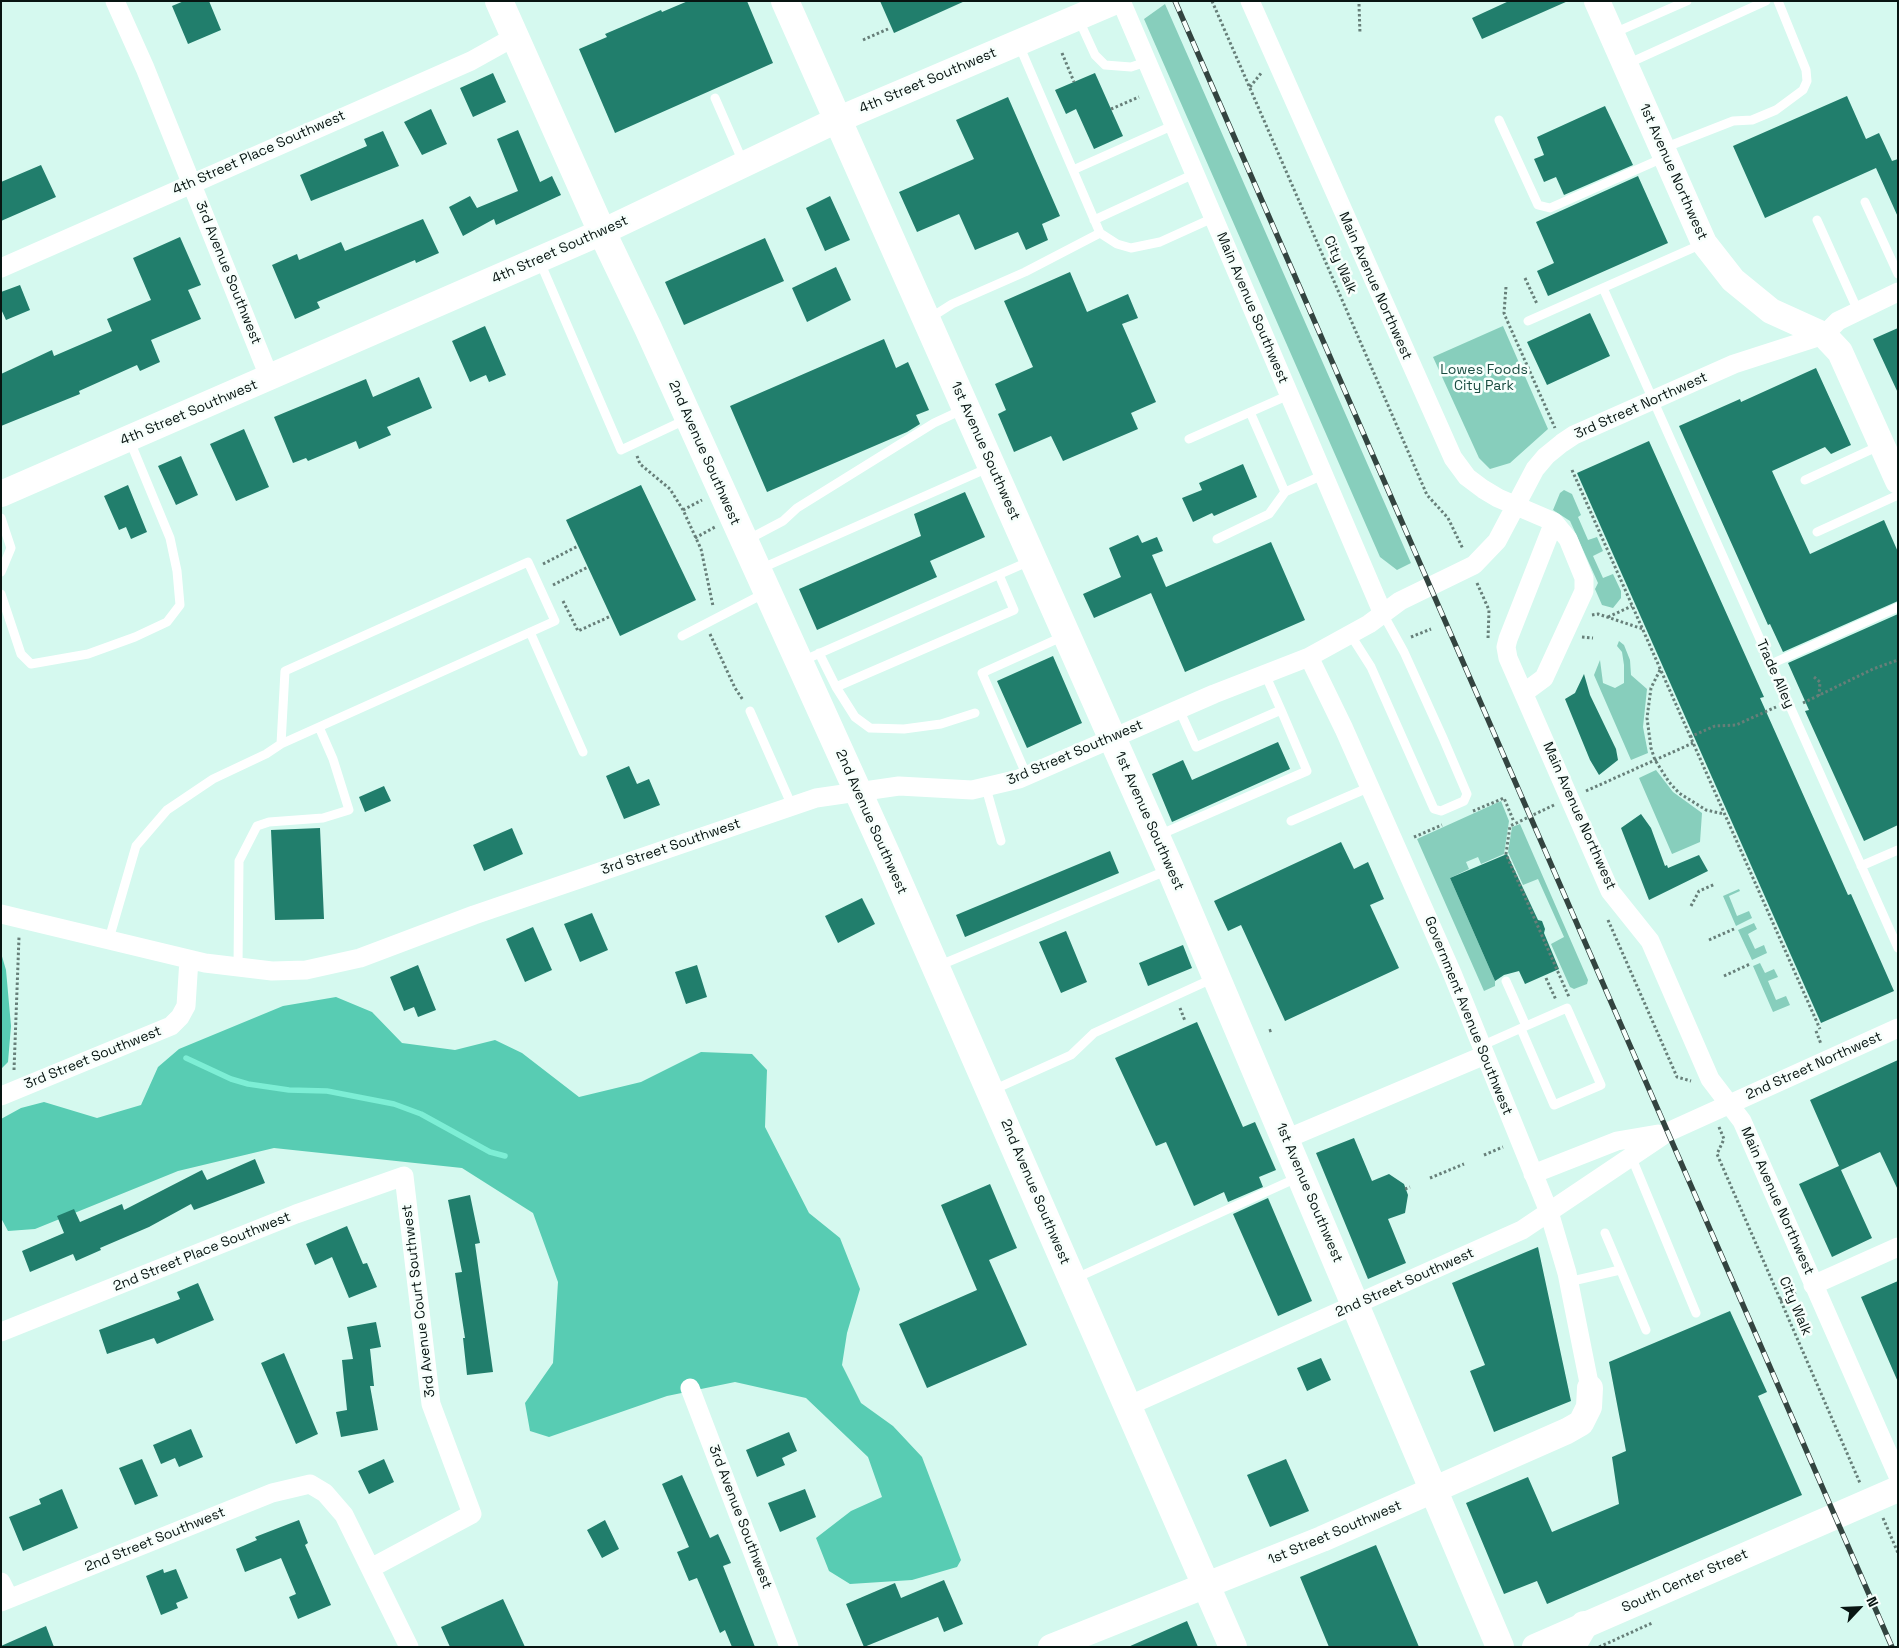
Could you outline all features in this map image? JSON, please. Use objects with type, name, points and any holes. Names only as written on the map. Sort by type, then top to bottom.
[{"type":"main road","name":"2nd Avenue Southwest","points":[[499,1],[602,232],[689,418],[762,581],[809,658],[857,790],[1234,1647]]},
{"type":"main road","name":"1st Avenue Southwest","points":[[785,1],[1217,976],[1500,1647]]},
{"type":"street","name":"3rd Avenue Southwest","points":[[116,1],[270,378]]},
{"type":"street","name":"4th Street Southwest","points":[[1,494],[602,232],[837,120],[1116,1]]},
{"type":"street","name":"Main Avenue Southwest","points":[[1121,1],[1383,614]]},
{"type":"street","name":"Main Avenue Northwest","points":[[1250,1],[1453,458],[1467,477],[1498,498],[1554,522],[1568,538],[1584,578],[1584,591],[1544,678],[1525,692]]},
{"type":"street","name":"1st Avenue Northwest","points":[[1597,1],[1663,154],[1704,243],[1733,280],[1771,312],[1824,335],[1840,352],[1898,481]]},
{"type":"street","name":"4th Street Place Southwest","points":[[1,268],[471,61],[516,36]]},
{"type":"street","name":"3rd Street Northwest","points":[[1383,614],[1400,601],[1474,565],[1496,541],[1535,469],[1546,456],[1562,443],[1653,399],[1734,364],[1824,335],[1838,321],[1898,292]]},
{"type":"street","name":"Main Avenue Northwest","points":[[1554,522],[1506,647],[1508,658],[1525,692],[1610,891],[1650,941],[1710,1079],[1742,1121],[1807,1288],[1898,1476]]},
{"type":"street","name":"3rd Street Southwest","points":[[1,1096],[171,1026],[180,1017],[186,1006],[189,959],[272,971],[306,970],[339,964],[816,798],[857,790],[899,786],[953,790],[986,788],[1027,776],[1179,709],[1309,657],[1383,614]]},
{"type":"street","name":"Government Avenue Southwest","points":[[1309,657],[1370,787],[1452,973],[1550,1212],[1568,1282],[1590,1388]]},
{"type":"street","points":[[1,914],[189,959]]},
{"type":"street","name":"2nd Street Northwest","points":[[1730,1105],[1898,1028]]},
{"type":"street","points":[[1286,1139],[1483,1051]]},
{"type":"street","name":"2nd Street Southwest","points":[[1128,1406],[1356,1306],[1522,1230],[1668,1132],[1730,1105]]},
{"type":"street","name":"2nd Street Southwest","points":[[1533,1174],[1617,1141],[1668,1132]]},
{"type":"street","name":"2nd Street Place Southwest","points":[[1,1332],[296,1214],[404,1176]]},
{"type":"street","name":"3rd Avenue Court Southwest","points":[[371,1568],[472,1514],[431,1404],[404,1176]]},
{"type":"street","points":[[1807,1288],[1898,1247]]},
{"type":"street","name":"3rd Avenue Southwest","points":[[690,1388],[789,1647]]},
{"type":"street","name":"1st Street Southwest","points":[[1051,1647],[1206,1586],[1433,1492],[1581,1423],[1589,1407],[1590,1388]]},
{"type":"street","name":"2nd Street Southwest","points":[[4,1594],[272,1493],[310,1484],[325,1493],[338,1506],[371,1568]]},
{"type":"street","name":"South Center Street","points":[[1535,1647],[1578,1636],[1835,1515],[1898,1489]]},
{"type":"street","points":[[371,1568],[409,1647]]},
{"type":"lane","points":[[1612,34],[1687,1]]},
{"type":"lane","points":[[1625,65],[1766,1]]},
{"type":"lane","points":[[1499,120],[1538,205],[1550,208],[1733,121],[1752,120],[1776,110],[1803,90],[1807,81],[1806,70],[1778,1]]},
{"type":"lane","points":[[1078,17],[1095,55],[1105,65],[1131,67],[1146,62]]},
{"type":"lane","points":[[1018,43],[1100,233],[1117,244],[1131,248],[1160,242],[1213,218]]},
{"type":"lane","points":[[715,98],[744,163]]},
{"type":"lane","points":[[1073,170],[1174,126]]},
{"type":"lane","points":[[1094,220],[1194,174]]},
{"type":"lane","points":[[1865,202],[1898,274]]},
{"type":"lane","points":[[1817,220],[1858,311]]},
{"type":"lane","points":[[927,319],[952,304],[1025,272],[1100,233]]},
{"type":"lane","points":[[1528,321],[1704,243]]},
{"type":"lane","points":[[539,260],[621,450],[689,418]]},
{"type":"lane","name":"Trade Alley","points":[[1604,288],[1898,948]]},
{"type":"lane","points":[[1189,439],[1289,395]]},
{"type":"lane","points":[[744,541],[783,521],[797,508],[934,423],[966,407]]},
{"type":"lane","points":[[1250,412],[1285,492]]},
{"type":"lane","points":[[1,594],[21,654],[31,664],[88,654],[135,637],[167,622],[180,605],[178,571],[170,538],[129,439]]},
{"type":"lane","points":[[1805,480],[1882,445]]},
{"type":"lane","points":[[682,636],[711,621],[762,581],[992,466]]},
{"type":"lane","points":[[1217,539],[1269,514],[1285,492],[1323,476]]},
{"type":"lane","points":[[1817,532],[1898,495]]},
{"type":"lane","points":[[1,518],[10,548],[1,572]]},
{"type":"lane","points":[[975,713],[932,725],[904,729],[870,728],[855,717],[836,687],[809,658],[1033,560]]},
{"type":"lane","points":[[109,939],[136,846],[166,810],[213,779],[266,754],[280,744],[555,621],[528,562],[285,672],[280,744]]},
{"type":"lane","points":[[836,687],[1014,610],[999,575]]},
{"type":"lane","points":[[1771,664],[1898,607]]},
{"type":"lane","points":[[1350,634],[1371,667],[1434,809],[1441,811],[1464,801],[1467,794],[1404,652],[1383,614]]},
{"type":"lane","points":[[530,632],[583,752]]},
{"type":"lane","points":[[1027,776],[982,673],[1066,636]]},
{"type":"lane","points":[[1156,836],[1307,771],[1266,674]]},
{"type":"lane","points":[[1179,709],[1196,747],[1281,710]]},
{"type":"lane","points":[[750,711],[792,806]]},
{"type":"lane","points":[[238,967],[239,861],[257,826],[269,822],[323,818],[349,810],[332,759],[318,727]]},
{"type":"lane","points":[[1291,821],[1370,787]]},
{"type":"lane","points":[[986,788],[1001,840]]},
{"type":"lane","points":[[1861,866],[1898,850]]},
{"type":"lane","points":[[936,967],[1170,868]]},
{"type":"lane","points":[[991,1091],[1071,1055],[1094,1033],[1217,976]]},
{"type":"lane","points":[[1483,1051],[1523,1027],[1564,1010],[1601,1085],[1554,1105],[1523,1027],[1506,981]]},
{"type":"lane","points":[[1631,1156],[1696,1313]]},
{"type":"lane","points":[[1072,1279],[1302,1176]]},
{"type":"lane","points":[[1605,1233],[1646,1330]]},
{"type":"lane","points":[[1568,1282],[1620,1270]]},
{"type":"path","name":"City Walk","points":[[1212,1],[1427,495],[1448,518],[1455,533]]},
{"type":"path","points":[[1359,4],[1360,34]]},
{"type":"path","points":[[863,40],[888,30]]},
{"type":"path","points":[[1062,52],[1074,82]]},
{"type":"path","points":[[1111,109],[1138,97]]},
{"type":"path","points":[[1525,278],[1537,305]]},
{"type":"path","points":[[1506,287],[1504,313],[1555,428]]},
{"type":"path","points":[[632,445],[640,464],[670,489],[683,510],[708,574],[711,621],[716,650],[735,688],[750,711]]},
{"type":"path","points":[[1572,470],[1820,1029]]},
{"type":"path","points":[[683,510],[704,499]]},
{"type":"path","points":[[695,538],[723,523]]},
{"type":"path","points":[[531,570],[578,546]]},
{"type":"path","points":[[544,563],[548,570]]},
{"type":"path","points":[[541,590],[588,567]]},
{"type":"path","points":[[551,577],[558,592]]},
{"type":"path","points":[[562,600],[578,631],[611,616]]},
{"type":"path","points":[[1607,618],[1632,606]]},
{"type":"path","points":[[1602,616],[1642,630]]},
{"type":"path","points":[[1407,639],[1431,629]]},
{"type":"path","points":[[1800,705],[1898,660]]},
{"type":"path","points":[[1660,670],[1651,688],[1647,718],[1651,748],[1655,760],[1669,782],[1679,793],[1706,810],[1724,814]]},
{"type":"path","points":[[1814,677],[1818,680],[1821,687],[1818,696]]},
{"type":"path","points":[[1690,737],[1718,725],[1736,725],[1777,707]]},
{"type":"path","points":[[1578,794],[1693,744]]},
{"type":"path","points":[[1493,803],[1504,798],[1514,822]]},
{"type":"path","points":[[1557,804],[1514,822],[1510,826],[1506,854],[1569,995],[1564,1010]]},
{"type":"path","points":[[1691,906],[1699,891],[1715,884]]},
{"type":"path","points":[[14,1073],[19,928]]},
{"type":"path","points":[[1709,940],[1734,929]]},
{"type":"path","points":[[1724,976],[1750,964]]},
{"type":"path","points":[[1546,978],[1564,1010]]},
{"type":"path","name":"City Walk","points":[[1724,1139],[1717,1154],[1860,1482]]},
{"type":"path","points":[[1484,1155],[1503,1147]]},
{"type":"path","points":[[1430,1178],[1464,1164]]},
{"type":"path","points":[[1406,1189],[1410,1187]]},
{"type":"path","points":[[1780,1300],[1807,1288]]},
{"type":"path","points":[[1882,1516],[1898,1553]]},
{"type":"green space","points":[[1165,4],[1411,563],[1397,570],[1380,557],[1144,19]]},
{"type":"green space","name":"Lowes Foods City Park","points":[[1503,326],[1548,429],[1510,463],[1490,469],[1479,458],[1433,357]]},
{"type":"green space","points":[[1564,490],[1572,494],[1581,515],[1578,517],[1588,540],[1597,537],[1603,551],[1593,556],[1603,578],[1613,574],[1621,591],[1621,598],[1613,608],[1602,605],[1595,589],[1598,583],[1570,521],[1553,510],[1560,493]]},
{"type":"green space","points":[[1619,641],[1624,645],[1630,660],[1631,675],[1647,689],[1643,727],[1648,753],[1631,760],[1594,675],[1600,660],[1603,683],[1615,688],[1624,683],[1622,652],[1617,646]]},
{"type":"green space","points":[[1656,770],[1673,792],[1702,813],[1700,842],[1672,854],[1639,778]]},
{"type":"green space","points":[[1501,801],[1509,821],[1504,854],[1481,864],[1478,857],[1466,862],[1469,869],[1450,878],[1495,981],[1495,986],[1484,991],[1417,839]]},
{"type":"green space","points":[[1520,824],[1588,980],[1587,984],[1574,989],[1570,987],[1551,944],[1564,937],[1538,879],[1523,885],[1508,852],[1512,827]]},
{"type":"green space","points":[[1739,889],[1740,891],[1729,896],[1737,916],[1749,911],[1752,918],[1736,926],[1723,896]]},
{"type":"green space","points":[[1754,923],[1757,929],[1748,934],[1755,949],[1764,945],[1767,953],[1752,960],[1738,930]]},
{"type":"green space","points":[[1,953],[6,970],[11,1026],[8,1062],[1,1069]]},
{"type":"green space","points":[[1760,963],[1765,973],[1774,969],[1778,977],[1768,981],[1776,1000],[1786,996],[1790,1005],[1773,1012],[1753,966]]},
{"type":"green space","points":[[336,997],[372,1012],[402,1043],[455,1050],[495,1040],[522,1053],[579,1097],[641,1082],[701,1052],[752,1054],[767,1070],[765,1127],[809,1213],[840,1238],[860,1289],[847,1333],[842,1365],[861,1403],[893,1426],[922,1457],[961,1560],[957,1567],[912,1580],[850,1584],[829,1571],[816,1538],[851,1511],[882,1497],[868,1457],[806,1398],[735,1382],[667,1396],[549,1437],[530,1431],[525,1403],[553,1363],[558,1282],[533,1213],[462,1168],[274,1148],[178,1171],[35,1229],[8,1231],[1,1218],[1,1119],[21,1108],[44,1102],[97,1118],[141,1105],[158,1067],[179,1049],[283,1006]]},
{"type":"building","points":[[184,1],[209,1],[221,30],[188,44],[172,6]]},
{"type":"building","points":[[688,1],[747,1],[773,63],[615,133],[579,49],[607,37],[605,34],[661,10],[662,12]]},
{"type":"building","points":[[880,1],[965,1],[894,33]]},
{"type":"building","points":[[1509,1],[1568,1],[1482,39],[1472,18]]},
{"type":"building","points":[[493,73],[506,102],[473,117],[460,88]]},
{"type":"building","points":[[1095,73],[1123,136],[1094,149],[1076,109],[1066,114],[1055,90]]},
{"type":"building","points":[[1847,96],[1866,139],[1879,133],[1892,161],[1898,159],[1898,217],[1876,168],[1765,218],[1733,146]]},
{"type":"building","points":[[1008,97],[1060,216],[1042,224],[1048,240],[1026,250],[1018,232],[975,250],[959,214],[917,232],[899,192],[974,159],[956,120]]},
{"type":"building","points":[[1605,106],[1633,165],[1564,195],[1556,177],[1544,182],[1534,159],[1544,155],[1537,137]]},
{"type":"building","points":[[431,109],[447,144],[422,155],[404,122]]},
{"type":"building","points":[[518,130],[540,182],[552,176],[561,195],[496,225],[494,219],[463,236],[449,207],[470,196],[477,208],[518,191],[497,139]]},
{"type":"building","points":[[383,131],[399,166],[311,201],[300,175],[367,146],[364,139]]},
{"type":"building","points":[[41,165],[56,197],[1,221],[1,182]]},
{"type":"building","points":[[1638,176],[1668,243],[1548,296],[1537,271],[1554,263],[1536,222]]},
{"type":"building","points":[[830,196],[850,240],[825,251],[806,208]]},
{"type":"building","points":[[423,219],[439,253],[416,263],[415,260],[317,302],[320,308],[295,319],[272,265],[297,254],[299,260],[341,242],[345,251]]},
{"type":"building","points":[[180,237],[201,285],[188,290],[201,319],[151,340],[160,362],[140,371],[137,365],[79,391],[80,394],[1,426],[1,374],[52,350],[54,356],[112,331],[107,319],[151,300],[133,258]]},
{"type":"building","points":[[765,238],[784,281],[684,325],[665,282]]},
{"type":"building","points":[[836,267],[851,300],[807,322],[792,288]]},
{"type":"building","points":[[1070,272],[1087,312],[1128,294],[1138,318],[1122,324],[1156,402],[1131,413],[1138,429],[1063,461],[1051,436],[1014,452],[998,414],[1006,410],[995,384],[1033,367],[1004,301]]},
{"type":"building","points":[[20,285],[30,310],[6,320],[1,309],[1,292]]},
{"type":"building","points":[[1590,313],[1610,356],[1547,385],[1527,342]]},
{"type":"building","points":[[485,326],[506,375],[489,382],[486,375],[470,382],[452,341]]},
{"type":"building","points":[[1898,328],[1898,393],[1873,339]]},
{"type":"building","points":[[884,339],[896,368],[908,362],[929,410],[916,415],[920,424],[907,432],[767,492],[730,406]]},
{"type":"building","points":[[1816,368],[1851,445],[1831,454],[1825,447],[1772,471],[1810,554],[1884,520],[1898,552],[1898,601],[1783,652],[1770,624],[1768,625],[1679,426],[1740,399],[1741,402]]},
{"type":"building","points":[[419,377],[432,408],[387,427],[391,435],[359,449],[356,441],[308,461],[306,458],[293,463],[274,417],[366,379],[373,397]]},
{"type":"building","points":[[244,429],[269,487],[236,501],[210,444]]},
{"type":"building","points":[[1649,441],[1764,697],[1760,698],[1848,895],[1851,894],[1894,991],[1821,1023],[1577,473]]},
{"type":"building","points":[[181,456],[198,495],[176,505],[158,466]]},
{"type":"building","points":[[1243,464],[1257,497],[1214,516],[1212,513],[1193,522],[1182,498],[1202,490],[1199,483]]},
{"type":"building","points":[[128,485],[147,532],[131,539],[126,527],[119,530],[104,496]]},
{"type":"building","points":[[641,485],[696,600],[620,636],[566,520]]},
{"type":"building","points":[[965,492],[985,537],[930,561],[937,577],[817,630],[799,589],[921,536],[914,514]]},
{"type":"building","points":[[1138,535],[1142,543],[1157,537],[1163,551],[1152,555],[1166,587],[1271,542],[1305,620],[1185,672],[1151,593],[1094,618],[1083,594],[1121,577],[1109,548]]},
{"type":"building","points":[[1898,614],[1898,825],[1864,841],[1805,711],[1809,710],[1788,663]]},
{"type":"building","points":[[1053,656],[1082,723],[1027,748],[997,681]]},
{"type":"building","points":[[1584,674],[1590,695],[1616,749],[1618,760],[1599,775],[1590,760],[1565,699],[1575,693]]},
{"type":"building","points":[[1278,742],[1290,769],[1172,822],[1152,774],[1183,760],[1192,780]]},
{"type":"building","points":[[629,766],[637,784],[649,779],[660,805],[624,819],[606,776]]},
{"type":"building","points":[[384,786],[391,801],[365,812],[359,797]]},
{"type":"building","points":[[1641,814],[1651,828],[1665,866],[1667,865],[1668,868],[1699,855],[1708,871],[1649,900],[1621,828]]},
{"type":"building","points":[[320,828],[324,919],[275,920],[271,830]]},
{"type":"building","points":[[512,828],[523,854],[484,871],[473,845]]},
{"type":"building","points":[[1341,842],[1354,869],[1368,862],[1384,899],[1370,905],[1399,968],[1285,1021],[1241,925],[1228,931],[1214,901]]},
{"type":"building","points":[[1110,851],[1119,873],[965,937],[956,915]]},
{"type":"building","points":[[1507,854],[1538,920],[1542,921],[1545,929],[1544,933],[1559,969],[1525,984],[1519,971],[1504,975],[1495,981],[1450,878]]},
{"type":"building","points":[[862,898],[875,924],[838,943],[825,916]]},
{"type":"building","points":[[592,913],[608,950],[580,962],[564,924]]},
{"type":"building","points":[[533,927],[552,970],[525,982],[506,939]]},
{"type":"building","points":[[1066,931],[1087,982],[1061,993],[1039,942]]},
{"type":"building","points":[[1183,945],[1192,968],[1148,986],[1139,963]]},
{"type":"building","points":[[418,965],[436,1010],[418,1017],[414,1007],[404,1011],[390,977]]},
{"type":"building","points":[[697,965],[707,997],[686,1004],[675,972]]},
{"type":"building","points":[[1197,1022],[1243,1127],[1255,1122],[1276,1170],[1259,1177],[1263,1187],[1228,1202],[1224,1192],[1194,1206],[1166,1142],[1156,1146],[1115,1058]]},
{"type":"building","points":[[1898,1060],[1898,1190],[1880,1152],[1841,1170],[1872,1238],[1832,1257],[1799,1184],[1839,1166],[1810,1100]]},
{"type":"building","points":[[1354,1138],[1372,1181],[1389,1174],[1404,1184],[1408,1195],[1405,1213],[1388,1219],[1406,1263],[1368,1279],[1316,1153]]},
{"type":"building","points":[[255,1159],[265,1183],[194,1210],[191,1204],[149,1227],[100,1248],[101,1250],[76,1261],[73,1254],[30,1272],[22,1251],[64,1233],[57,1216],[74,1209],[80,1222],[122,1204],[124,1210],[202,1170],[207,1180]]},
{"type":"building","points":[[990,1184],[1017,1248],[989,1260],[1027,1345],[927,1388],[899,1324],[977,1290],[941,1205]]},
{"type":"building","points":[[470,1195],[480,1243],[475,1244],[493,1372],[467,1375],[463,1338],[465,1338],[455,1273],[462,1272],[448,1200]]},
{"type":"building","points":[[1268,1198],[1312,1301],[1278,1316],[1233,1214]]},
{"type":"building","points":[[347,1226],[363,1264],[367,1263],[377,1287],[349,1298],[332,1257],[315,1265],[306,1244]]},
{"type":"building","points":[[1538,1247],[1571,1401],[1494,1432],[1470,1371],[1485,1365],[1452,1283]]},
{"type":"building","points":[[1898,1281],[1898,1382],[1861,1297]]},
{"type":"building","points":[[198,1283],[214,1320],[157,1344],[154,1338],[107,1354],[99,1330],[180,1299],[177,1292]]},
{"type":"building","points":[[1730,1311],[1767,1392],[1758,1396],[1802,1495],[1547,1604],[1537,1581],[1504,1594],[1466,1503],[1528,1477],[1552,1532],[1619,1504],[1612,1457],[1626,1451],[1609,1362]]},
{"type":"building","points":[[376,1322],[381,1347],[370,1349],[374,1386],[370,1386],[378,1430],[341,1437],[336,1412],[347,1410],[342,1360],[353,1359],[347,1327]]},
{"type":"building","points":[[284,1353],[318,1434],[296,1444],[261,1363]]},
{"type":"building","points":[[1321,1358],[1331,1380],[1307,1391],[1297,1368]]},
{"type":"building","points":[[191,1429],[203,1457],[179,1467],[175,1458],[161,1464],[153,1445]]},
{"type":"building","points":[[789,1432],[797,1451],[782,1458],[785,1465],[757,1477],[746,1450]]},
{"type":"building","points":[[142,1459],[158,1496],[135,1505],[119,1468]]},
{"type":"building","points":[[384,1459],[394,1482],[369,1494],[358,1471]]},
{"type":"building","points":[[1286,1459],[1309,1511],[1270,1527],[1247,1475]]},
{"type":"building","points":[[682,1475],[710,1538],[718,1534],[731,1563],[723,1566],[755,1647],[732,1647],[725,1630],[720,1633],[697,1578],[689,1581],[677,1552],[689,1547],[662,1484]]},
{"type":"building","points":[[62,1489],[78,1528],[23,1551],[9,1517],[41,1504],[39,1499]]},
{"type":"building","points":[[805,1489],[816,1517],[780,1532],[768,1503]]},
{"type":"building","points":[[299,1520],[308,1543],[305,1545],[331,1605],[298,1619],[289,1597],[296,1594],[281,1558],[245,1572],[236,1549],[257,1540],[255,1537]]},
{"type":"building","points":[[605,1520],[619,1549],[602,1558],[587,1530]]},
{"type":"building","points":[[1376,1545],[1419,1647],[1329,1647],[1300,1577]]},
{"type":"building","points":[[163,1569],[164,1573],[176,1569],[188,1598],[176,1603],[178,1608],[161,1615],[146,1576]]},
{"type":"building","points":[[944,1580],[963,1624],[944,1632],[938,1617],[864,1647],[846,1604],[895,1583],[901,1598]]},
{"type":"building","points":[[503,1599],[525,1647],[450,1647],[441,1627]]},
{"type":"building","points":[[1187,1621],[1198,1647],[1128,1647]]},
{"type":"building","points":[[46,1626],[54,1647],[1,1647],[1,1646]]},
{"type":"waterway","points":[[186,1058],[231,1079],[248,1084],[289,1090],[327,1091],[394,1104],[421,1114],[490,1152],[505,1156]]},
{"type":"railway","points":[[1175,1],[1892,1647]]}]
